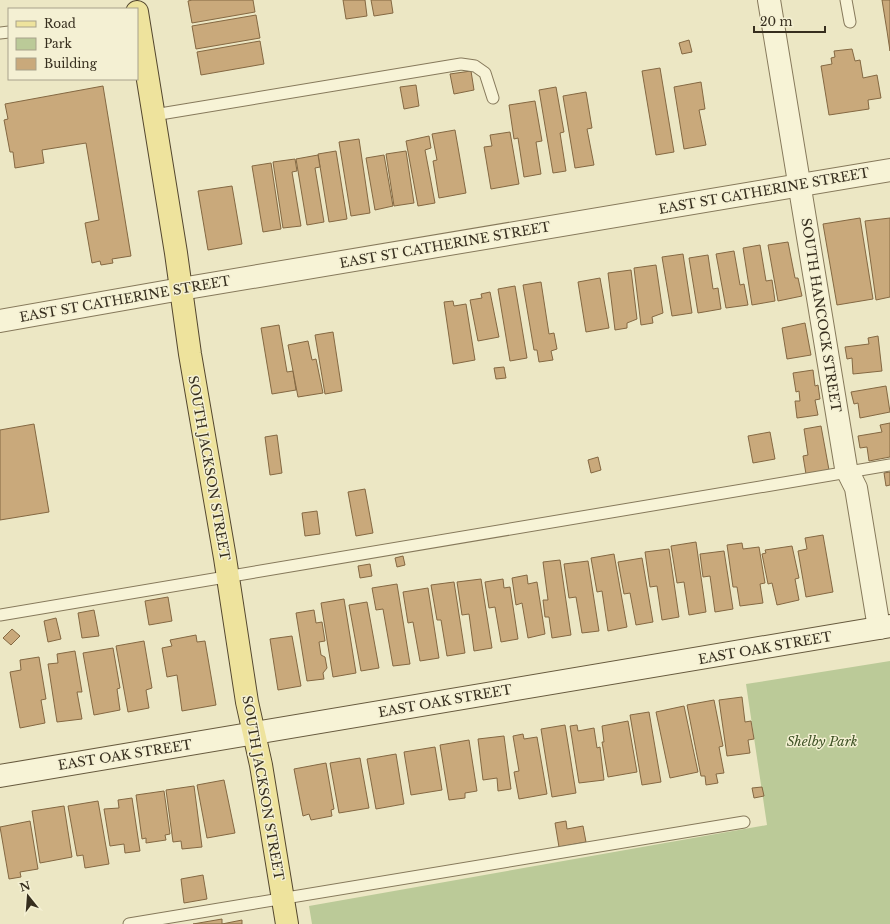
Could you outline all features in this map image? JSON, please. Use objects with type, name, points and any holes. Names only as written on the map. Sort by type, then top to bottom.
[{"type":"main road","name":"SOUTH JACKSON STREET","points":[[138,25],[154,115],[190,354],[228,577],[247,702],[261,765],[287,924]]},
{"type":"street","name":"SOUTH HANCOCK STREET","points":[[769,0],[846,468],[856,488],[885,627]]},
{"type":"street","name":"EAST ST CATHERINE STREET","points":[[0,321],[181,289],[890,170]]},
{"type":"street","name":"EAST OAK STREET","points":[[0,776],[885,627]]},
{"type":"lane","points":[[846,0],[850,22]]},
{"type":"lane","points":[[154,115],[461,64],[475,66],[485,73],[493,98]]},
{"type":"lane","points":[[0,615],[890,465]]},
{"type":"lane","points":[[129,924],[744,822]]},
{"type":"green space","name":"Shelby Park","points":[[890,661],[890,924],[312,924],[309,906],[767,825],[746,684]]},
{"type":"building","points":[[253,0],[255,12],[192,23],[188,1]]},
{"type":"building","points":[[343,0],[365,0],[367,16],[346,19]]},
{"type":"building","points":[[371,0],[391,0],[393,13],[374,16]]},
{"type":"building","points":[[882,0],[890,0],[890,51],[887,31]]},
{"type":"building","points":[[256,15],[260,38],[196,49],[192,26]]},
{"type":"building","points":[[689,40],[692,52],[682,54],[679,43]]},
{"type":"building","points":[[260,41],[264,64],[201,75],[197,52]]},
{"type":"building","points":[[852,49],[855,61],[860,60],[863,78],[877,75],[881,98],[868,100],[869,109],[829,115],[821,66],[832,64],[831,58],[835,57],[834,51]]},
{"type":"building","points":[[660,68],[674,152],[656,155],[642,71]]},
{"type":"building","points":[[471,71],[474,90],[454,94],[450,74]]},
{"type":"building","points":[[701,82],[705,109],[699,110],[706,145],[684,149],[674,87]]},
{"type":"building","points":[[416,85],[419,106],[404,109],[400,87]]},
{"type":"building","points":[[103,86],[131,256],[112,259],[113,263],[101,265],[100,261],[92,263],[85,223],[99,220],[86,143],[42,150],[44,163],[15,168],[13,152],[10,152],[4,120],[8,119],[5,104]]},
{"type":"building","points":[[556,87],[564,132],[560,133],[566,171],[553,173],[539,90]]},
{"type":"building","points":[[586,92],[592,128],[587,129],[594,165],[575,168],[563,96]]},
{"type":"building","points":[[535,101],[542,141],[536,142],[541,174],[524,177],[518,138],[514,139],[509,105]]},
{"type":"building","points":[[455,130],[466,193],[439,198],[433,161],[437,160],[432,134]]},
{"type":"building","points":[[510,132],[519,184],[491,189],[484,147],[492,146],[490,135]]},
{"type":"building","points":[[429,136],[431,148],[425,150],[435,203],[418,206],[406,141]]},
{"type":"building","points":[[359,139],[370,213],[351,216],[339,142]]},
{"type":"building","points":[[336,151],[347,219],[329,222],[318,154]]},
{"type":"building","points":[[406,151],[414,203],[394,206],[386,154]]},
{"type":"building","points":[[318,155],[320,167],[315,168],[324,222],[307,225],[296,159]]},
{"type":"building","points":[[384,155],[393,206],[375,210],[366,158]]},
{"type":"building","points":[[295,159],[297,171],[292,172],[301,226],[283,228],[273,162]]},
{"type":"building","points":[[271,163],[281,229],[263,232],[252,166]]},
{"type":"building","points":[[232,186],[242,244],[208,250],[198,191]]},
{"type":"building","points":[[860,218],[873,299],[837,305],[823,224]]},
{"type":"building","points":[[890,218],[890,297],[876,300],[865,221]]},
{"type":"building","points":[[788,242],[795,278],[798,278],[802,296],[778,301],[768,245]]},
{"type":"building","points":[[760,245],[766,281],[772,280],[775,301],[752,305],[743,248]]},
{"type":"building","points":[[734,251],[740,285],[744,284],[748,305],[726,308],[716,254]]},
{"type":"building","points":[[683,254],[692,313],[672,316],[662,257]]},
{"type":"building","points":[[708,255],[713,289],[718,288],[721,309],[698,313],[689,258]]},
{"type":"building","points":[[656,265],[663,313],[652,317],[653,323],[641,325],[634,268]]},
{"type":"building","points":[[631,270],[637,319],[627,323],[627,328],[615,330],[608,273]]},
{"type":"building","points":[[600,278],[609,328],[586,332],[578,282]]},
{"type":"building","points":[[541,282],[549,334],[554,333],[557,349],[551,351],[553,360],[539,362],[537,350],[534,350],[523,285]]},
{"type":"building","points":[[515,286],[527,358],[510,361],[498,289]]},
{"type":"building","points":[[490,292],[499,337],[478,341],[470,300],[482,298],[481,294]]},
{"type":"building","points":[[453,301],[454,306],[466,304],[475,360],[453,364],[444,302]]},
{"type":"building","points":[[805,323],[811,355],[787,359],[782,328]]},
{"type":"building","points":[[279,325],[287,372],[293,371],[296,390],[272,394],[261,328]]},
{"type":"building","points":[[333,332],[342,391],[325,394],[315,335]]},
{"type":"building","points":[[878,336],[882,371],[853,374],[852,358],[847,359],[845,347],[869,344],[868,338]]},
{"type":"building","points":[[308,341],[312,360],[316,359],[323,393],[298,397],[288,345]]},
{"type":"building","points":[[504,367],[506,378],[496,379],[494,368]]},
{"type":"building","points":[[813,370],[815,386],[818,385],[820,399],[815,400],[818,415],[797,418],[795,401],[800,401],[799,391],[796,392],[793,373]]},
{"type":"building","points":[[886,386],[890,412],[860,418],[858,403],[854,404],[851,392]]},
{"type":"building","points":[[890,423],[890,457],[869,461],[867,447],[860,448],[858,436],[882,432],[880,425]]},
{"type":"building","points":[[34,424],[49,512],[0,520],[0,430]]},
{"type":"building","points":[[821,426],[829,470],[806,474],[803,456],[808,455],[804,429]]},
{"type":"building","points":[[770,432],[775,459],[753,463],[748,436]]},
{"type":"building","points":[[277,435],[282,473],[270,475],[265,437]]},
{"type":"building","points":[[598,457],[601,470],[591,473],[588,460]]},
{"type":"building","points":[[890,472],[890,485],[886,486],[884,473]]},
{"type":"building","points":[[365,489],[373,533],[356,536],[348,492]]},
{"type":"building","points":[[317,511],[320,534],[305,536],[302,513]]},
{"type":"building","points":[[823,535],[833,592],[806,597],[798,551],[807,549],[805,538]]},
{"type":"building","points":[[696,542],[706,612],[689,615],[684,582],[677,583],[671,546]]},
{"type":"building","points":[[742,543],[743,549],[759,547],[765,583],[760,584],[763,603],[740,606],[737,587],[733,587],[727,545]]},
{"type":"building","points":[[792,546],[799,578],[795,579],[799,600],[777,605],[772,583],[768,584],[762,554],[766,553],[765,550]]},
{"type":"building","points":[[669,549],[679,617],[662,620],[657,586],[650,587],[645,552]]},
{"type":"building","points":[[724,551],[733,609],[715,612],[710,576],[703,577],[700,554]]},
{"type":"building","points":[[614,554],[627,627],[608,631],[602,591],[597,592],[591,558]]},
{"type":"building","points":[[403,556],[405,565],[397,567],[395,558]]},
{"type":"building","points":[[642,558],[653,622],[636,625],[630,593],[624,594],[618,562]]},
{"type":"building","points":[[560,560],[571,635],[552,638],[549,617],[545,617],[543,600],[548,600],[543,562]]},
{"type":"building","points":[[588,561],[599,631],[582,633],[576,597],[569,598],[564,564]]},
{"type":"building","points":[[370,564],[372,576],[360,578],[358,566]]},
{"type":"building","points":[[527,575],[528,584],[537,582],[545,634],[528,638],[522,603],[516,605],[512,578]]},
{"type":"building","points":[[481,579],[492,648],[474,651],[469,614],[462,615],[457,582]]},
{"type":"building","points":[[503,579],[504,588],[510,587],[518,639],[501,642],[495,607],[489,608],[485,582]]},
{"type":"building","points":[[454,582],[465,653],[447,656],[441,620],[437,620],[431,585]]},
{"type":"building","points":[[397,584],[410,664],[393,666],[383,609],[376,610],[372,588]]},
{"type":"building","points":[[428,588],[439,658],[420,661],[413,622],[408,623],[403,592]]},
{"type":"building","points":[[168,597],[172,621],[149,625],[145,601]]},
{"type":"building","points":[[344,599],[356,673],[333,677],[321,603]]},
{"type":"building","points":[[367,602],[379,668],[361,671],[349,605]]},
{"type":"building","points":[[94,610],[99,636],[82,638],[78,613]]},
{"type":"building","points":[[314,610],[316,623],[322,622],[325,641],[319,642],[321,655],[325,657],[327,668],[323,673],[324,679],[307,681],[296,613]]},
{"type":"building","points":[[56,618],[61,639],[48,642],[44,621]]},
{"type":"building","points":[[12,629],[20,636],[11,645],[3,638]]},
{"type":"building","points":[[196,635],[197,642],[205,641],[216,705],[182,711],[177,675],[167,677],[162,648],[172,646],[170,640]]},
{"type":"building","points":[[292,636],[301,686],[278,690],[270,639]]},
{"type":"building","points":[[144,641],[152,688],[146,690],[149,708],[128,712],[116,646]]},
{"type":"building","points":[[113,648],[120,688],[117,689],[120,710],[94,715],[83,653]]},
{"type":"building","points":[[75,651],[82,692],[77,692],[82,719],[57,722],[48,664],[58,663],[57,654]]},
{"type":"building","points":[[39,657],[46,699],[41,700],[45,723],[20,728],[10,672],[21,670],[20,660]]},
{"type":"building","points":[[742,697],[745,722],[751,721],[754,739],[748,740],[750,753],[727,756],[719,700]]},
{"type":"building","points":[[714,700],[723,746],[719,747],[724,773],[716,774],[718,783],[706,785],[705,776],[701,776],[687,705]]},
{"type":"building","points":[[684,706],[698,772],[670,778],[656,712]]},
{"type":"building","points":[[649,712],[661,782],[642,785],[630,715]]},
{"type":"building","points":[[628,721],[637,772],[608,777],[602,742],[604,742],[602,726]]},
{"type":"building","points":[[565,725],[576,793],[552,797],[541,729]]},
{"type":"building","points":[[577,725],[578,731],[594,728],[597,748],[600,747],[604,780],[579,783],[570,726]]},
{"type":"building","points":[[523,734],[524,739],[537,737],[547,794],[519,799],[514,772],[519,771],[513,736]]},
{"type":"building","points":[[504,736],[511,789],[498,791],[497,778],[483,780],[478,739]]},
{"type":"building","points":[[469,740],[477,791],[465,793],[465,798],[449,800],[440,745]]},
{"type":"building","points":[[435,747],[442,790],[411,795],[404,752]]},
{"type":"building","points":[[396,754],[404,804],[376,809],[367,759]]},
{"type":"building","points":[[360,758],[369,808],[339,813],[330,763]]},
{"type":"building","points":[[326,763],[334,809],[331,810],[332,816],[311,820],[309,814],[303,816],[294,769]]},
{"type":"building","points":[[224,780],[235,833],[207,838],[197,785]]},
{"type":"building","points":[[194,786],[202,847],[182,849],[181,841],[173,842],[166,790]]},
{"type":"building","points":[[762,787],[764,796],[754,798],[752,788]]},
{"type":"building","points":[[164,791],[170,834],[165,835],[166,840],[146,843],[146,838],[142,839],[136,795]]},
{"type":"building","points":[[132,798],[140,851],[125,853],[124,844],[110,846],[104,809],[119,808],[118,800]]},
{"type":"building","points":[[98,801],[109,864],[85,868],[83,855],[77,856],[68,806]]},
{"type":"building","points":[[64,806],[72,857],[40,863],[32,811]]},
{"type":"building","points":[[30,821],[38,869],[20,872],[21,877],[9,879],[0,827]]},
{"type":"building","points":[[566,821],[567,829],[583,826],[586,842],[559,847],[555,823]]},
{"type":"building","points":[[203,875],[207,899],[184,903],[181,879]]},
{"type":"building","points":[[222,919],[222,924],[193,924]]},
{"type":"building","points":[[242,920],[242,924],[222,924]]}]
